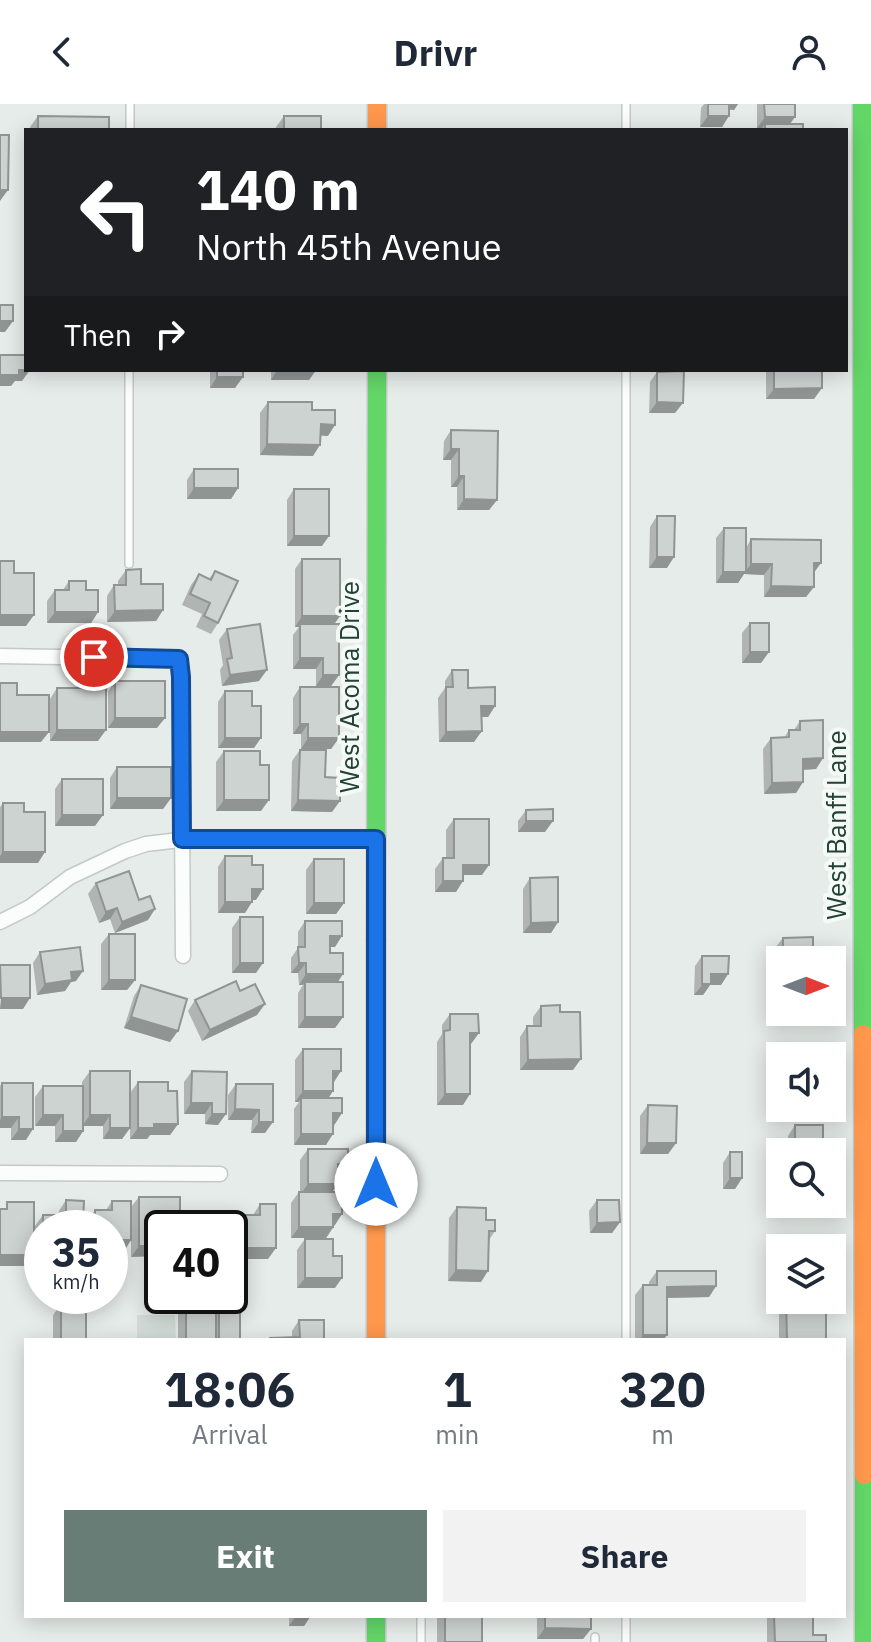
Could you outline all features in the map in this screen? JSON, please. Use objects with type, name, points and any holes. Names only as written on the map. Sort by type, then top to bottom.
[{"type":"street","points":[[377,104],[377,128]]},
{"type":"street","name":"West Banff Lane","points":[[862,104],[864,1642]]},
{"type":"street","name":"West Acoma Drive","points":[[376,1338],[377,372]]},
{"type":"street","points":[[0,656],[179,659],[183,956]]},
{"type":"street","points":[[21,930],[6,919],[30,907],[70,877],[98,862],[146,844],[182,839],[376,839]]},
{"type":"street","points":[[0,1173],[220,1174]]},
{"type":"street","points":[[376,1618],[376,1642]]},
{"type":"lane","points":[[130,104],[130,128]]},
{"type":"lane","points":[[626,104],[626,128]]},
{"type":"lane","points":[[129,372],[129,564]]},
{"type":"lane","points":[[626,372],[626,1338]]},
{"type":"lane","points":[[421,1618],[421,1642]]},
{"type":"lane","points":[[626,1618],[626,1642]]},
{"type":"shaded area","points":[[137,1315],[175,1315],[176,1338],[137,1338]]},
{"type":"building","points":[[708,104],[729,104],[729,116],[708,116]]},
{"type":"building","points":[[764,104],[795,104],[795,117],[765,117]]},
{"type":"building","points":[[38,116],[109,117],[109,128],[38,128]]},
{"type":"building","points":[[284,116],[321,116],[321,128],[284,128]]},
{"type":"building","points":[[765,124],[803,124],[803,128],[765,128]]},
{"type":"building","points":[[0,135],[9,135],[8,190],[0,190]]},
{"type":"building","points":[[0,305],[13,305],[13,321],[0,321]]},
{"type":"building","points":[[0,355],[24,355],[24,370],[19,370],[19,375],[0,375]]},
{"type":"building","points":[[217,372],[243,372],[243,377],[217,377]]},
{"type":"building","points":[[657,372],[684,372],[683,403],[657,402]]},
{"type":"building","points":[[774,372],[822,372],[822,388],[774,389]]},
{"type":"building","points":[[268,402],[312,402],[312,410],[335,410],[335,425],[321,424],[320,445],[267,444]]},
{"type":"building","points":[[451,430],[498,431],[497,500],[464,499],[464,476],[459,476],[459,449],[451,449]]},
{"type":"building","points":[[194,469],[238,469],[238,488],[194,488]]},
{"type":"building","points":[[294,489],[329,489],[329,536],[294,536]]},
{"type":"building","points":[[657,516],[675,516],[674,557],[657,557]]},
{"type":"building","points":[[724,528],[746,528],[746,572],[723,572]]},
{"type":"building","points":[[751,539],[821,540],[821,563],[814,563],[814,587],[771,586],[772,564],[751,564]]},
{"type":"building","points":[[302,559],[340,559],[340,616],[302,616]]},
{"type":"building","points":[[0,561],[14,561],[14,573],[34,573],[34,615],[0,615]]},
{"type":"building","points":[[141,569],[141,584],[163,584],[163,610],[115,611],[114,585],[126,585],[126,570]]},
{"type":"building","points":[[215,571],[238,581],[218,623],[204,616],[210,603],[190,594],[199,574],[211,580]]},
{"type":"building","points":[[69,581],[86,581],[86,590],[98,590],[98,612],[55,612],[55,590],[69,590]]},
{"type":"building","points":[[750,623],[769,623],[769,652],[750,652]]},
{"type":"building","points":[[260,624],[267,670],[230,675],[227,659],[232,658],[227,629]]},
{"type":"building","points":[[300,624],[339,624],[339,675],[323,675],[323,658],[300,658]]},
{"type":"building","points":[[452,670],[468,670],[468,688],[495,687],[495,706],[481,706],[482,731],[446,732],[446,687],[453,687]]},
{"type":"building","points":[[85,681],[106,681],[106,730],[57,730],[57,688],[85,688]]},
{"type":"building","points":[[115,681],[165,681],[165,718],[115,718]]},
{"type":"building","points":[[0,683],[17,683],[17,695],[49,695],[49,732],[0,732]]},
{"type":"building","points":[[300,687],[339,687],[339,738],[308,738],[308,724],[300,724]]},
{"type":"building","points":[[225,691],[252,691],[252,706],[261,706],[261,738],[225,738]]},
{"type":"building","points":[[823,720],[823,758],[803,759],[803,782],[772,783],[771,738],[789,737],[789,730],[800,730],[800,721]]},
{"type":"building","points":[[300,750],[326,750],[325,777],[340,778],[340,801],[298,800]]},
{"type":"building","points":[[224,751],[260,751],[260,765],[269,765],[269,800],[224,800]]},
{"type":"building","points":[[117,767],[171,767],[171,798],[117,798]]},
{"type":"building","points":[[62,779],[103,779],[103,815],[62,815]]},
{"type":"building","points":[[3,803],[24,803],[24,812],[45,812],[45,852],[3,852]]},
{"type":"building","points":[[553,809],[553,821],[526,821],[526,810]]},
{"type":"building","points":[[454,819],[489,819],[489,865],[463,865],[463,881],[443,881],[443,858],[454,858]]},
{"type":"building","points":[[225,856],[252,856],[252,865],[263,865],[263,889],[252,889],[252,902],[225,902]]},
{"type":"building","points":[[314,859],[344,859],[344,903],[314,903]]},
{"type":"building","points":[[129,871],[139,900],[150,896],[155,909],[122,922],[117,908],[106,912],[96,883]]},
{"type":"building","points":[[558,877],[558,922],[531,923],[530,878]]},
{"type":"building","points":[[240,917],[263,917],[263,963],[240,963]]},
{"type":"building","points":[[305,921],[342,921],[342,936],[330,936],[330,953],[343,953],[343,974],[306,974],[306,963],[299,963],[298,947],[305,947]]},
{"type":"building","points":[[109,934],[135,934],[135,980],[109,980]]},
{"type":"building","points":[[813,937],[813,946],[783,946],[783,938]]},
{"type":"building","points":[[80,947],[83,971],[71,972],[72,980],[45,984],[40,952]]},
{"type":"building","points":[[702,956],[729,956],[728,974],[711,974],[711,984],[702,984]]},
{"type":"building","points":[[0,965],[30,965],[30,998],[1,998]]},
{"type":"building","points":[[236,981],[240,991],[255,984],[265,1004],[210,1030],[195,1000]]},
{"type":"building","points":[[305,982],[343,982],[343,1017],[305,1017]]},
{"type":"building","points":[[141,985],[187,999],[178,1031],[131,1017]]},
{"type":"building","points":[[560,1005],[560,1012],[580,1012],[581,1059],[528,1060],[527,1026],[541,1026],[541,1006]]},
{"type":"building","points":[[450,1014],[478,1014],[479,1033],[470,1033],[470,1094],[445,1094],[444,1031],[450,1030]]},
{"type":"building","points":[[303,1049],[341,1049],[341,1071],[333,1071],[333,1091],[303,1091]]},
{"type":"building","points":[[90,1071],[130,1071],[130,1128],[110,1128],[110,1115],[90,1115]]},
{"type":"building","points":[[192,1071],[227,1072],[226,1114],[212,1114],[212,1103],[191,1103]]},
{"type":"building","points":[[138,1082],[168,1082],[168,1091],[177,1091],[178,1124],[138,1128]]},
{"type":"building","points":[[2,1083],[33,1083],[33,1129],[19,1129],[19,1117],[2,1117]]},
{"type":"building","points":[[236,1084],[273,1084],[273,1122],[259,1122],[259,1110],[235,1109]]},
{"type":"building","points":[[43,1086],[83,1086],[83,1131],[63,1131],[63,1115],[43,1115]]},
{"type":"building","points":[[301,1098],[342,1098],[342,1113],[333,1113],[333,1134],[301,1134]]},
{"type":"building","points":[[648,1105],[677,1106],[676,1143],[647,1143]]},
{"type":"building","points":[[795,1125],[823,1125],[823,1138],[795,1138]]},
{"type":"building","points":[[308,1149],[348,1149],[348,1164],[338,1164],[338,1184],[308,1184]]},
{"type":"building","points":[[730,1152],[742,1152],[742,1178],[730,1178]]},
{"type":"building","points":[[299,1192],[342,1192],[342,1214],[333,1214],[333,1227],[299,1227]]},
{"type":"building","points":[[139,1197],[180,1197],[180,1210],[144,1210],[144,1246],[139,1246]]},
{"type":"building","points":[[66,1200],[84,1201],[84,1210],[66,1210]]},
{"type":"building","points":[[597,1200],[619,1200],[620,1222],[597,1223]]},
{"type":"building","points":[[112,1201],[131,1201],[131,1240],[128,1240],[128,1210],[112,1210]]},
{"type":"building","points":[[7,1202],[34,1202],[34,1210],[24,1210],[24,1255],[0,1255],[0,1209],[7,1209]]},
{"type":"building","points":[[260,1204],[276,1204],[276,1248],[248,1248],[248,1215],[260,1215]]},
{"type":"building","points":[[457,1207],[486,1208],[486,1220],[495,1220],[495,1231],[489,1231],[488,1271],[456,1270]]},
{"type":"building","points":[[305,1239],[333,1239],[333,1256],[342,1256],[342,1278],[305,1278]]},
{"type":"building","points":[[657,1271],[716,1271],[716,1286],[667,1287],[667,1335],[643,1335],[643,1285],[657,1285]]},
{"type":"building","points":[[61,1314],[86,1314],[86,1338],[61,1338]]},
{"type":"building","points":[[186,1314],[216,1314],[216,1338],[186,1338]]},
{"type":"building","points":[[219,1314],[240,1314],[240,1338],[219,1338]]},
{"type":"building","points":[[786,1314],[826,1314],[826,1338],[787,1338]]},
{"type":"building","points":[[299,1320],[324,1320],[324,1338],[270,1338],[300,1337]]},
{"type":"building","points":[[445,1618],[482,1618],[482,1642],[445,1642]]},
{"type":"building","points":[[545,1618],[591,1618],[591,1629],[545,1628]]},
{"type":"building","points":[[774,1618],[813,1618],[813,1635],[826,1635],[826,1642],[775,1642]]},
{"type":"traffic: fast","points":[[862,104],[863,1034]]},
{"type":"traffic: fast","points":[[376,940],[377,372]]},
{"type":"traffic: fast","points":[[864,1475],[864,1642]]},
{"type":"traffic: fast","points":[[376,1618],[376,1642]]},
{"type":"traffic: slow","points":[[377,104],[377,128]]},
{"type":"traffic: slow","points":[[376,940],[376,1338]]},
{"type":"traffic: slow","points":[[863,1034],[864,1475]]},
{"type":"route","points":[[94,657],[179,659],[182,839],[376,839],[376,1184]]}]
